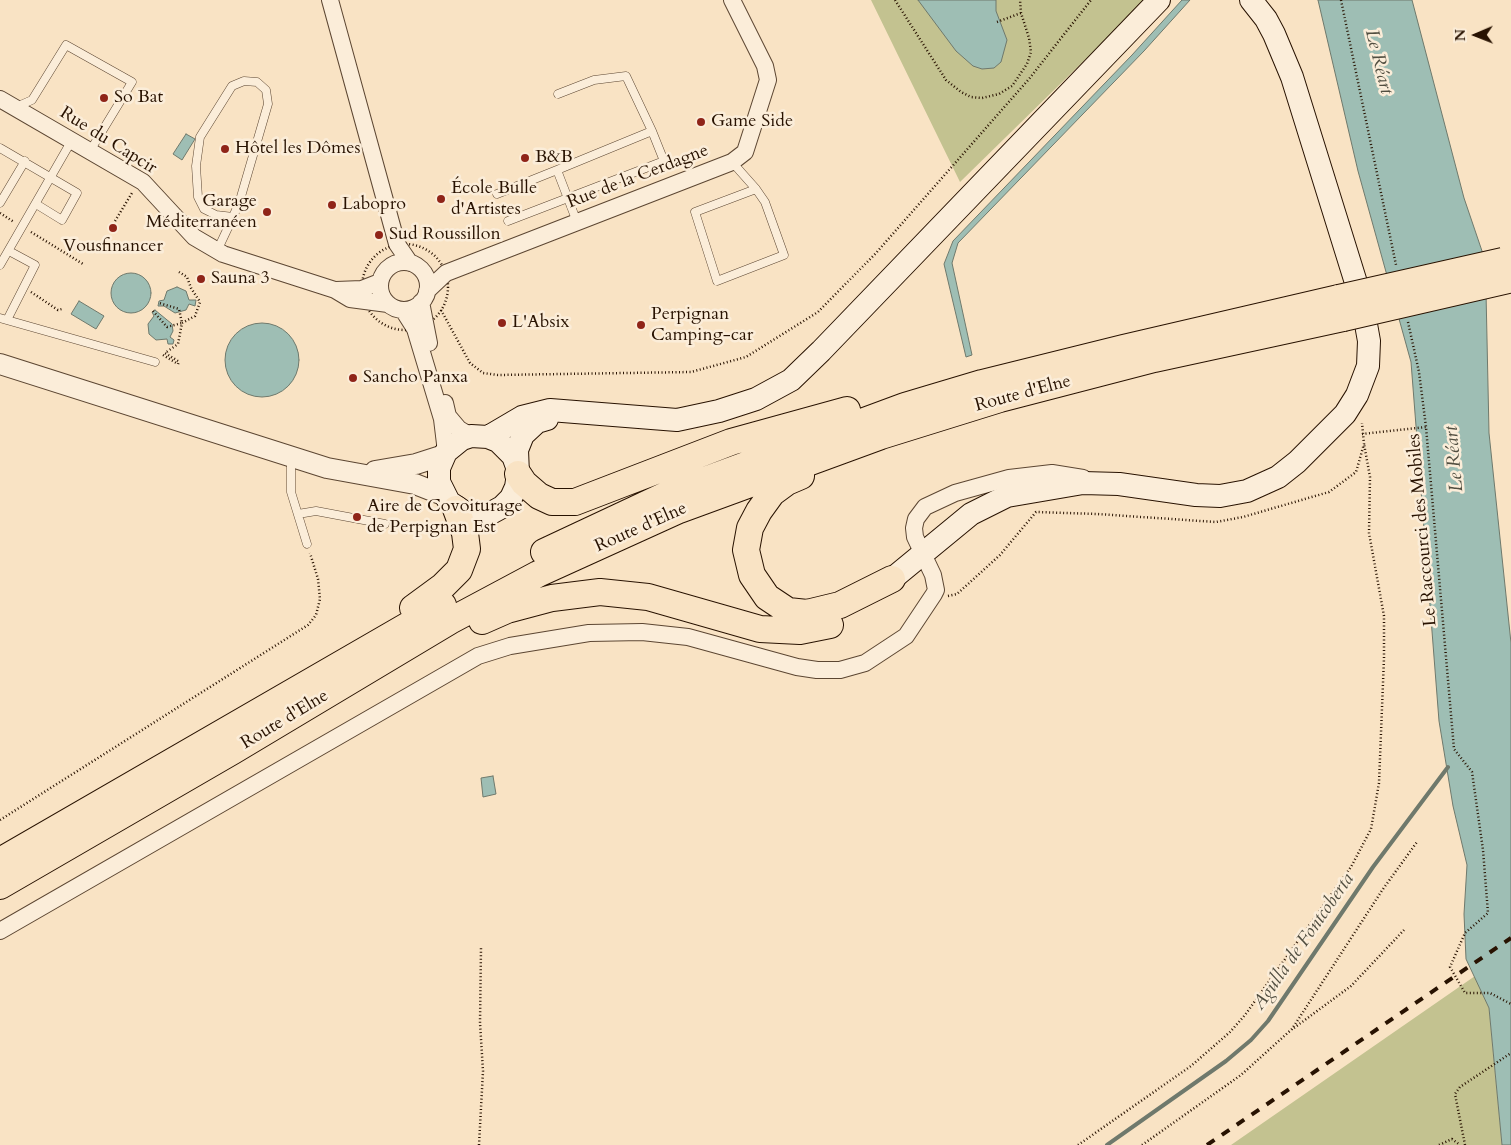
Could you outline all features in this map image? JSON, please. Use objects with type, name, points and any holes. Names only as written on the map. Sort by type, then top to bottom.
[{"type":"highway","points":[[892,579],[840,605],[807,613],[788,611],[767,597],[752,575],[746,550],[750,528],[758,511],[772,493],[787,482],[899,440],[1339,312],[1508,270]]},
{"type":"highway","name":"Route d'Elne","points":[[0,860],[412,622],[531,558],[670,493],[905,406],[982,383],[1123,348],[1339,312]]},
{"type":"highway","name":"Route d'Elne","points":[[0,886],[450,621],[538,574],[679,510],[881,436],[1000,400],[1339,312]]},
{"type":"highway","points":[[517,470],[524,483],[539,496],[552,502],[574,502],[731,442],[913,392],[1020,367],[1123,348]]},
{"type":"highway","points":[[0,860],[135,771],[402,616],[443,586],[459,570],[467,549],[466,533],[449,502]]},
{"type":"highway","points":[[289,717],[507,610],[552,598],[581,593],[624,593],[648,597],[760,629],[800,631],[827,627],[856,613],[892,579]]},
{"type":"main road","points":[[580,411],[550,417],[537,422],[522,434],[517,450],[514,492],[502,507],[492,513],[479,516],[467,514],[449,502],[439,482],[439,468],[445,454],[462,439],[480,437],[522,417],[550,410],[580,411],[677,420],[719,411],[756,399],[791,380],[1159,0]]},
{"type":"main road","points":[[892,579],[971,514],[1007,496],[1083,482],[1119,484],[1196,495],[1220,496],[1247,491],[1278,477],[1297,462],[1344,414],[1360,389],[1368,366],[1369,341],[1362,302],[1292,78],[1274,34],[1266,19],[1251,0]]},
{"type":"main road","points":[[480,437],[506,448],[517,470]]},
{"type":"street","points":[[330,0],[397,244],[426,277],[420,327],[442,419],[445,454],[416,464],[384,470],[349,473]]},
{"type":"street","name":"Rue de la Cerdagne","points":[[424,297],[446,273],[732,162],[745,152],[768,80],[765,66],[732,0]]},
{"type":"street","name":"Rue du Capcir","points":[[7,104],[143,182],[194,237],[217,251],[335,290],[363,296],[396,307]]},
{"type":"street","points":[[397,244],[384,275],[381,294],[420,327],[448,416],[459,429],[480,437]]},
{"type":"street","points":[[384,275],[395,264],[416,267]]},
{"type":"street","name":"Rue de la Cerdagne","points":[[416,267],[446,273]]},
{"type":"street","name":"Rue du Capcir","points":[[363,296],[384,275]]},
{"type":"street","points":[[396,307],[410,310],[424,297]]},
{"type":"street","points":[[0,364],[291,457],[349,473],[415,484],[449,502]]},
{"type":"street","points":[[0,931],[478,656],[510,646],[580,634],[642,632],[688,637],[797,667],[817,670],[840,670],[865,663],[906,636],[934,594],[936,590],[933,575],[915,538],[916,519],[925,507],[955,493],[1009,478],[1052,474],[1119,484]]},
{"type":"lane","points":[[7,104],[32,100],[66,45],[132,82],[90,151]]},
{"type":"lane","points":[[508,221],[664,161],[626,76],[594,80],[558,94]]},
{"type":"lane","points":[[217,251],[233,216],[240,200],[268,104],[266,90],[257,82],[244,81],[232,86],[200,137],[196,166],[198,197],[204,209],[216,216],[233,216]]},
{"type":"lane","points":[[497,194],[652,131]]},
{"type":"lane","points":[[0,266],[72,140]]},
{"type":"lane","points":[[0,148],[78,193],[62,220],[36,204]]},
{"type":"lane","points":[[0,203],[24,161]]},
{"type":"lane","points":[[732,162],[756,189],[765,202],[784,255],[717,282],[695,212],[756,189]]},
{"type":"lane","points":[[558,170],[577,222]]},
{"type":"lane","points":[[9,251],[35,266],[3,319],[155,362]]},
{"type":"lane","points":[[291,457],[291,492],[307,544]]},
{"type":"lane","points":[[298,514],[316,511],[385,524]]},
{"type":"path","points":[[894,0],[946,80],[971,97],[982,98],[998,94],[1012,86],[1022,74],[1031,52],[1030,38],[1021,13],[1020,0]]},
{"type":"path","points":[[1341,0],[1396,266]]},
{"type":"path","points":[[997,22],[1021,13]]},
{"type":"path","points":[[115,221],[135,188]]},
{"type":"path","points":[[0,213],[83,264]]},
{"type":"path","points":[[411,243],[423,247],[434,254],[446,273],[448,285],[446,301],[441,310],[420,327],[399,330],[385,325],[372,314],[363,296],[366,268],[375,255],[397,244],[411,243]]},
{"type":"path","points":[[153,311],[167,327],[195,316],[200,302],[191,288],[187,277],[178,272]]},
{"type":"path","points":[[23,287],[58,310],[62,309]]},
{"type":"path","points":[[159,303],[178,309],[182,322],[178,344],[165,353],[179,361],[178,364],[165,356]]},
{"type":"path","name":"Le Raccourci des Mobiles","points":[[1406,314],[1419,372],[1426,427],[1454,749],[1472,772],[1483,850],[1488,913],[1465,933],[1450,967],[1465,993],[1490,994],[1511,1004]]},
{"type":"path","points":[[1362,434],[1426,427]]},
{"type":"path","points":[[1078,1145],[1191,1066],[1230,1032],[1245,1015],[1351,868],[1371,829],[1379,784],[1384,616],[1369,533],[1370,477],[1364,444]]},
{"type":"path","points":[[0,820],[308,625],[316,615],[320,599],[318,579],[307,544]]},
{"type":"path","points":[[1292,1029],[1383,888],[1417,842]]},
{"type":"path","points":[[1142,1145],[1241,1074],[1292,1029],[1351,986],[1404,930]]},
{"type":"path","points":[[479,1145],[483,1071],[481,948]]},
{"type":"path","points":[[1511,1004],[1511,1009]]},
{"type":"path","points":[[1465,1145],[1455,1094],[1460,1087],[1486,1072],[1511,1053]]},
{"type":"path","points":[[1439,1145],[1452,1139],[1460,1145]]},
{"type":"shaded area","points":[[871,0],[1146,0],[960,182]]},
{"type":"shaded area","points":[[1475,976],[1489,1008],[1502,1145],[1231,1145]]},
{"type":"water","points":[[918,0],[996,0],[996,11],[1007,40],[1001,62],[994,68],[982,69],[973,66],[956,51]]},
{"type":"water","points":[[1182,0],[1190,0],[1144,51],[958,243],[952,263],[972,355],[966,357],[944,264],[953,241],[1132,55]]},
{"type":"water","name":"Le Réart","points":[[1318,0],[1412,0],[1464,198],[1482,251],[1486,292],[1489,433],[1511,643],[1511,1145],[1502,1145],[1489,1008],[1466,959],[1464,914],[1467,865],[1453,806],[1439,721],[1411,362],[1358,171]]},
{"type":"water","points":[[186,134],[195,139],[182,160],[173,154]]},
{"type":"water","points":[[131,273],[145,279],[151,293],[145,307],[131,313],[117,307],[111,293],[117,279]]},
{"type":"water","points":[[177,287],[186,291],[189,300],[196,300],[195,306],[189,304],[186,310],[175,313],[164,306],[158,306],[159,301],[164,300],[167,291]]},
{"type":"water","points":[[79,301],[104,316],[96,329],[71,314]]},
{"type":"water","points":[[155,310],[172,324],[173,331],[170,337],[174,340],[173,344],[168,344],[167,339],[156,340],[149,334],[148,324],[154,316],[152,312]]},
{"type":"water","points":[[255,323],[269,323],[283,329],[293,339],[299,353],[297,374],[283,391],[269,397],[255,397],[241,391],[231,381],[225,367],[225,353],[231,339],[241,329]]},
{"type":"water","points":[[493,776],[496,794],[483,797],[481,778]]},
{"type":"waterway","name":"Agulla de Fontcoberta","points":[[1107,1145],[1226,1061],[1251,1040],[1268,1021],[1373,867],[1448,767]]},
{"type":"railway","points":[[1207,1145],[1511,938]]},
{"type":"place","name":"So Bat","points":[[104,98]]},
{"type":"place","name":"Game Side","points":[[701,122]]},
{"type":"place","name":"Hôtel les Dômes","points":[[225,149]]},
{"type":"place","name":"B&B","points":[[525,158]]},
{"type":"place","name":"École Bulle d'Artistes","points":[[441,199]]},
{"type":"place","name":"Labopro","points":[[332,205]]},
{"type":"place","name":"Garage Méditerranéen","points":[[267,212]]},
{"type":"place","name":"Vousfinancer","points":[[113,228]]},
{"type":"place","name":"Sud Roussillon","points":[[379,235]]},
{"type":"place","name":"Sauna 3","points":[[201,279]]},
{"type":"place","name":"L'Absix","points":[[502,323]]},
{"type":"place","name":"Perpignan Camping-car","points":[[641,325]]},
{"type":"place","name":"Sancho Panxa","points":[[353,378]]},
{"type":"place","name":"Aire de Covoiturage de Perpignan Est","points":[[357,517]]}]
